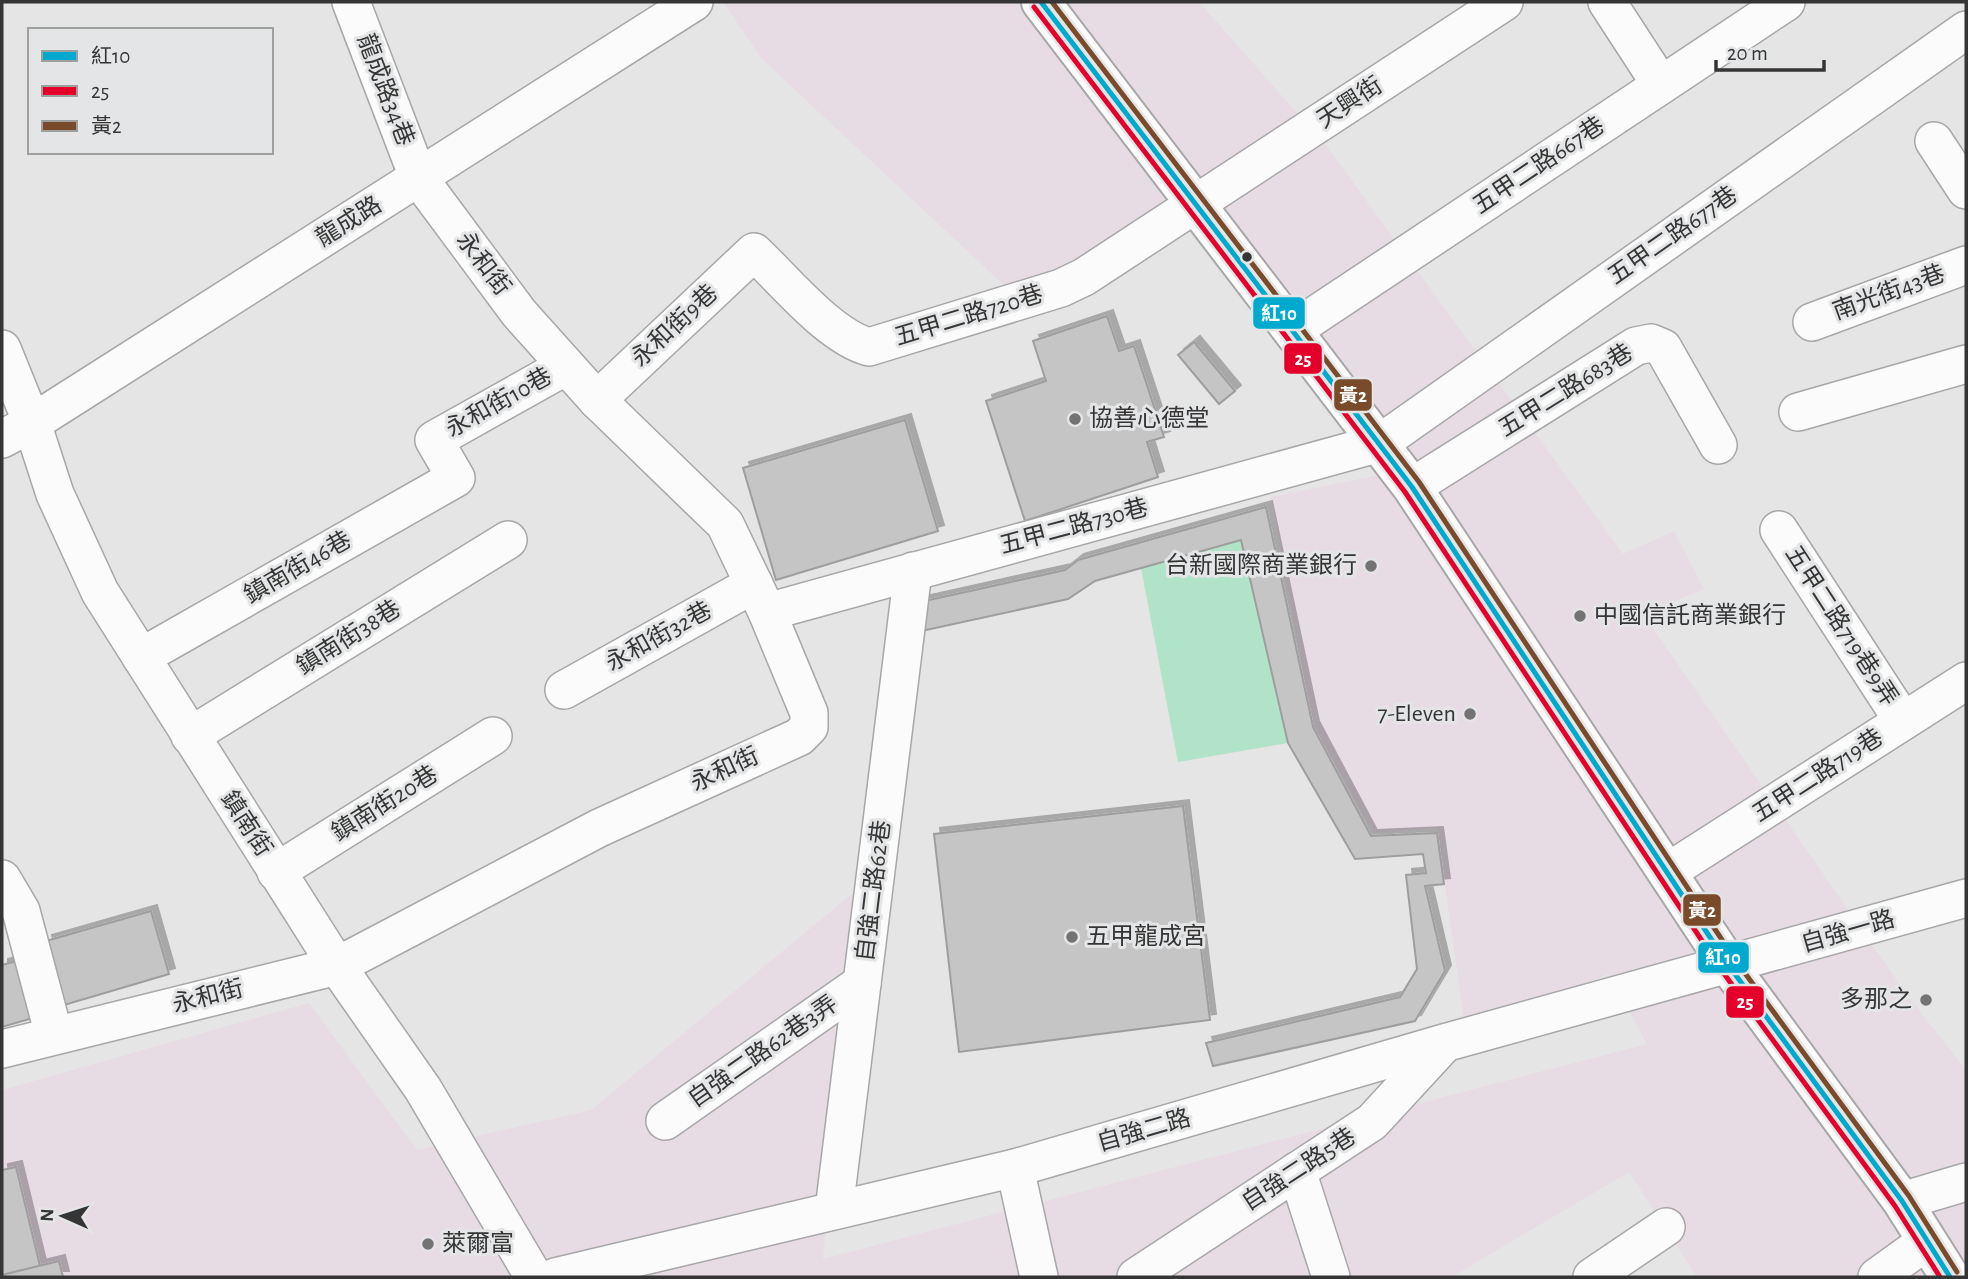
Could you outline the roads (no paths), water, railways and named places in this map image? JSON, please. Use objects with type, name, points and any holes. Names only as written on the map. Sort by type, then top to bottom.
[{"type":"main road","points":[[1043,2],[1412,487],[1669,871],[1729,966],[1902,1201],[1950,1277]]},
{"type":"street","name":"龍成路34巷","points":[[351,2],[418,177]]},
{"type":"street","name":"龍成路","points":[[17,431],[694,2]]},
{"type":"street","name":"天興街","points":[[1197,205],[1504,2]]},
{"type":"street","points":[[1607,2],[1661,85]]},
{"type":"street","name":"五甲二路667巷","points":[[1293,330],[1786,2]]},
{"type":"street","name":"五甲二路677巷","points":[[1380,443],[1966,30]]},
{"type":"street","points":[[1934,141],[1966,190]]},
{"type":"street","name":"永和街","points":[[2,1049],[337,966],[599,828],[799,737],[808,727],[809,713],[761,598],[725,524],[597,400],[519,313],[418,177]]},
{"type":"street","name":"五甲二路720巷","points":[[754,251],[836,329],[852,342],[869,347],[1061,288],[1197,205]]},
{"type":"street","name":"永和街9巷","points":[[597,400],[754,251]]},
{"type":"street","name":"南光街43巷","points":[[1812,322],[1966,265]]},
{"type":"street","name":"五甲二路683巷","points":[[1412,487],[1636,345],[1651,343],[1662,348],[1718,445]]},
{"type":"street","name":"鎮南街","points":[[2,349],[17,431],[55,494],[100,592],[337,966],[423,1089],[534,1277]]},
{"type":"street","points":[[1798,412],[1966,364]]},
{"type":"street","name":"永和街10巷","points":[[456,478],[434,440],[566,366]]},
{"type":"street","name":"五甲二路730巷","points":[[761,598],[914,571],[1380,443]]},
{"type":"street","name":"鎮南街46巷","points":[[141,657],[456,478]]},
{"type":"street","name":"五甲二路719巷9弄","points":[[1779,530],[1903,721]]},
{"type":"street","name":"鎮南街38巷","points":[[190,736],[508,541]]},
{"type":"street","name":"自強二路62巷","points":[[834,1210],[914,571]]},
{"type":"street","name":"永和街32巷","points":[[564,690],[761,598]]},
{"type":"street","name":"五甲二路719巷","points":[[1669,871],[1966,681]]},
{"type":"street","name":"鎮南街20巷","points":[[276,872],[493,736]]},
{"type":"street","points":[[2,880],[21,911],[54,1035]]},
{"type":"street","name":"自強一路","points":[[1729,966],[1966,898]]},
{"type":"street","name":"自強二路","points":[[555,1277],[1016,1168],[1444,1043],[1729,966]]},
{"type":"street","name":"自強二路62巷3弄","points":[[665,1121],[862,983]]},
{"type":"street","name":"自強二路5巷","points":[[1136,1277],[1372,1122],[1444,1043]]},
{"type":"street","points":[[1016,1168],[1039,1277]]},
{"type":"street","points":[[1297,1171],[1331,1277]]},
{"type":"street","points":[[1902,1201],[1966,1182]]},
{"type":"street","points":[[1592,1277],[1666,1227]]},
{"type":"street","points":[[1877,1277],[1927,1241]]},
{"type":"place","name":"協善心德堂","points":[[1075,419]]},
{"type":"place","name":"台新國際商業銀行","points":[[1371,566]]},
{"type":"place","name":"中國信託商業銀行","points":[[1580,616]]},
{"type":"place","name":"7-Eleven","points":[[1470,714]]},
{"type":"place","name":"五甲龍成宮","points":[[1072,937]]},
{"type":"place","name":"多那之","points":[[1926,1000]]},
{"type":"place","name":"萊爾富","points":[[428,1244]]}]
